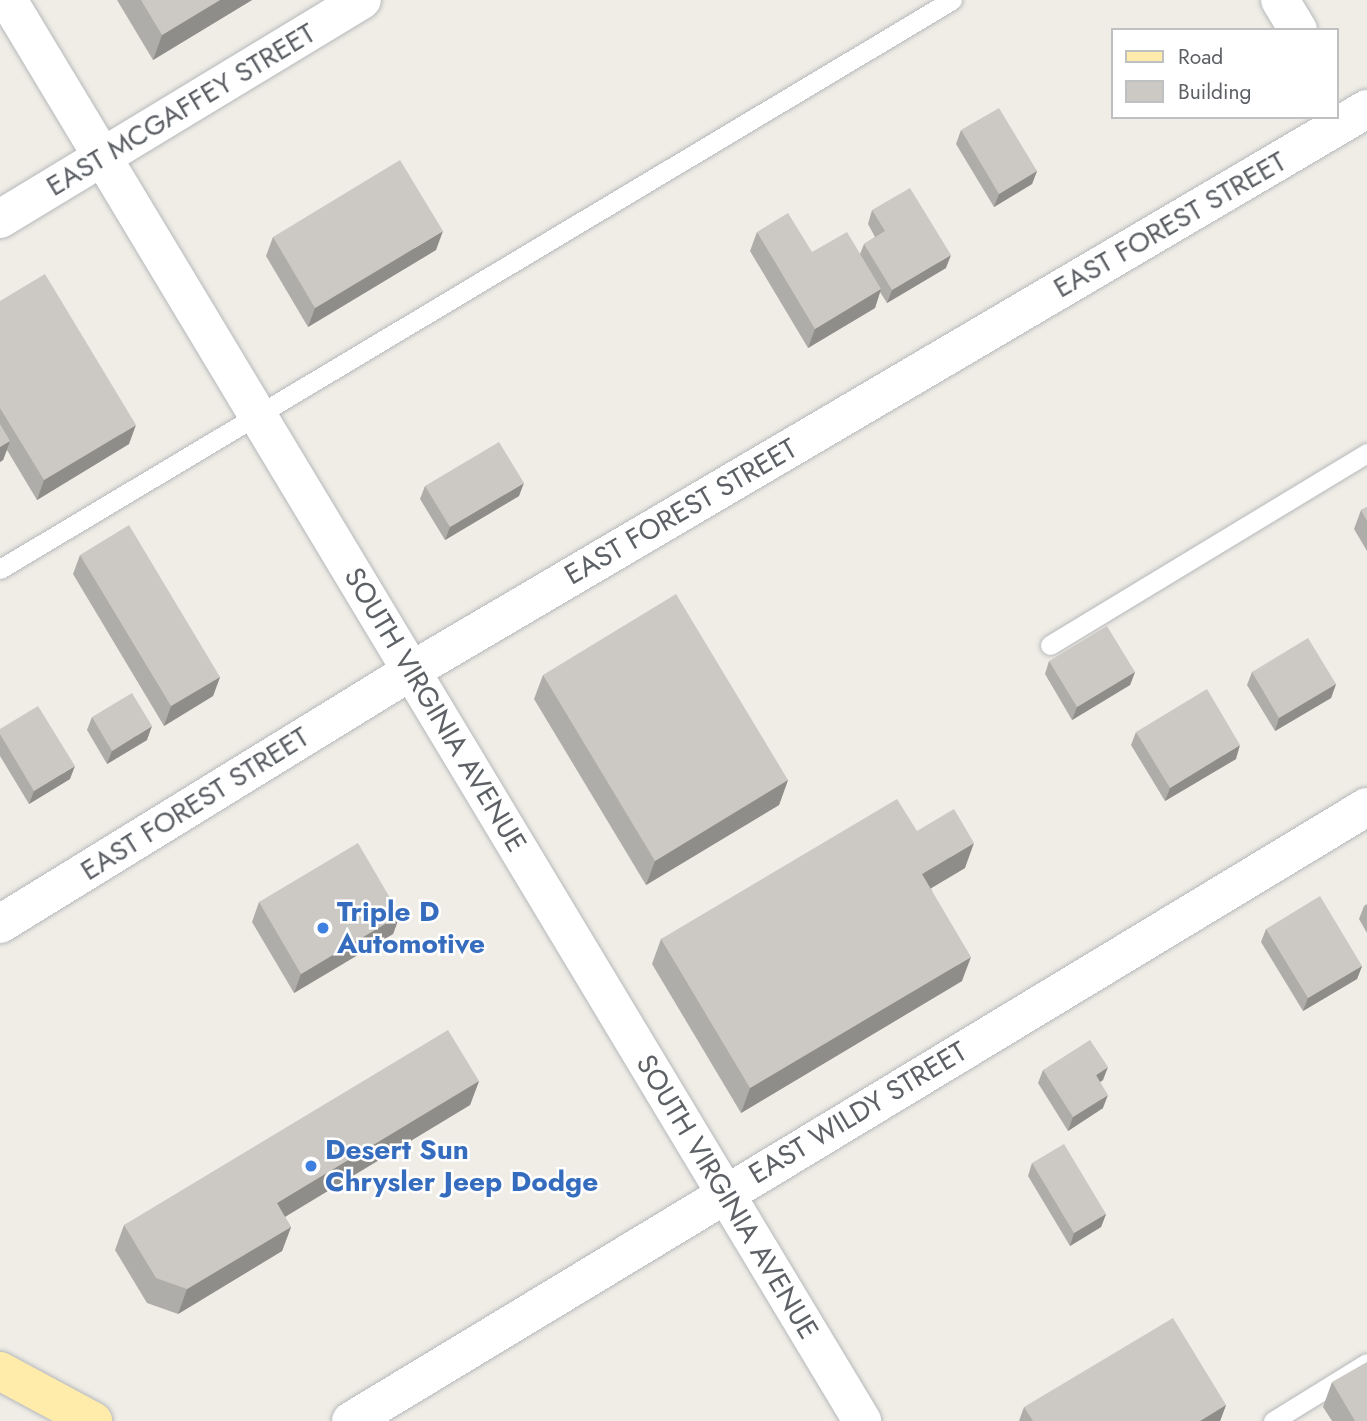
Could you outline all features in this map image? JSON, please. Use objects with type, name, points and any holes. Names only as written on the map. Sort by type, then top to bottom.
[{"type":"main road","points":[[0,1371],[93,1421]]},
{"type":"street","name":"SOUTH VIRGINIA AVENUE","points":[[8,0],[862,1421]]},
{"type":"street","name":"EAST MCGAFFEY STREET","points":[[0,219],[362,0]]},
{"type":"street","points":[[1280,0],[1297,28]]},
{"type":"street","name":"EAST FOREST STREET","points":[[0,924],[411,671],[1356,116]]},
{"type":"street","name":"EAST WILDY STREET","points":[[351,1421],[724,1193],[1367,807]]},
{"type":"lane","points":[[0,569],[952,0]]},
{"type":"lane","points":[[1050,645],[1367,453]]},
{"type":"lane","points":[[1273,1421],[1367,1363]]},
{"type":"building","points":[[141,0],[220,0],[162,35]]},
{"type":"building","points":[[999,108],[1037,171],[999,194],[961,130]]},
{"type":"building","points":[[400,160],[443,231],[315,308],[273,237]]},
{"type":"building","points":[[910,188],[951,255],[892,290],[864,244],[885,231],[872,210]]},
{"type":"building","points":[[788,213],[812,252],[847,232],[881,289],[815,329],[757,232]]},
{"type":"building","points":[[45,274],[136,425],[44,480],[0,408],[0,301]]},
{"type":"building","points":[[0,424],[10,441],[0,447]]},
{"type":"building","points":[[499,442],[524,483],[450,527],[425,486]]},
{"type":"building","points":[[1367,507],[1367,521],[1361,510]]},
{"type":"building","points":[[129,525],[220,677],[171,706],[80,555]]},
{"type":"building","points":[[676,594],[788,780],[655,861],[543,675]]},
{"type":"building","points":[[1107,626],[1135,672],[1077,707],[1049,661]]},
{"type":"building","points":[[1308,638],[1336,684],[1279,718],[1252,672]]},
{"type":"building","points":[[1207,689],[1240,745],[1170,788],[1136,732]]},
{"type":"building","points":[[132,693],[152,726],[112,751],[92,717]]},
{"type":"building","points":[[38,706],[75,766],[34,791],[0,734],[0,729]]},
{"type":"building","points":[[897,799],[917,831],[954,809],[974,843],[922,874],[971,957],[750,1088],[661,939]]},
{"type":"building","name":"Triple D Automotive","points":[[358,843],[400,915],[301,974],[259,902]]},
{"type":"building","points":[[1320,896],[1362,966],[1308,998],[1266,929]]},
{"type":"building","name":"Desert Sun Chrysler Jeep Dodge","points":[[448,1030],[479,1081],[277,1203],[291,1227],[187,1289],[156,1278],[124,1225]]},
{"type":"building","points":[[1090,1040],[1108,1067],[1096,1075],[1108,1095],[1073,1117],[1043,1070]]},
{"type":"building","points":[[1064,1144],[1106,1214],[1074,1233],[1032,1163]]},
{"type":"building","points":[[1173,1318],[1226,1405],[1200,1421],[1033,1421],[1024,1407]]},
{"type":"building","points":[[1367,1362],[1367,1421],[1355,1421],[1332,1382]]},
{"type":"place","name":"Triple D Automotive","points":[[323,928]]},
{"type":"place","name":"Desert Sun Chrysler Jeep Dodge","points":[[311,1166]]}]
